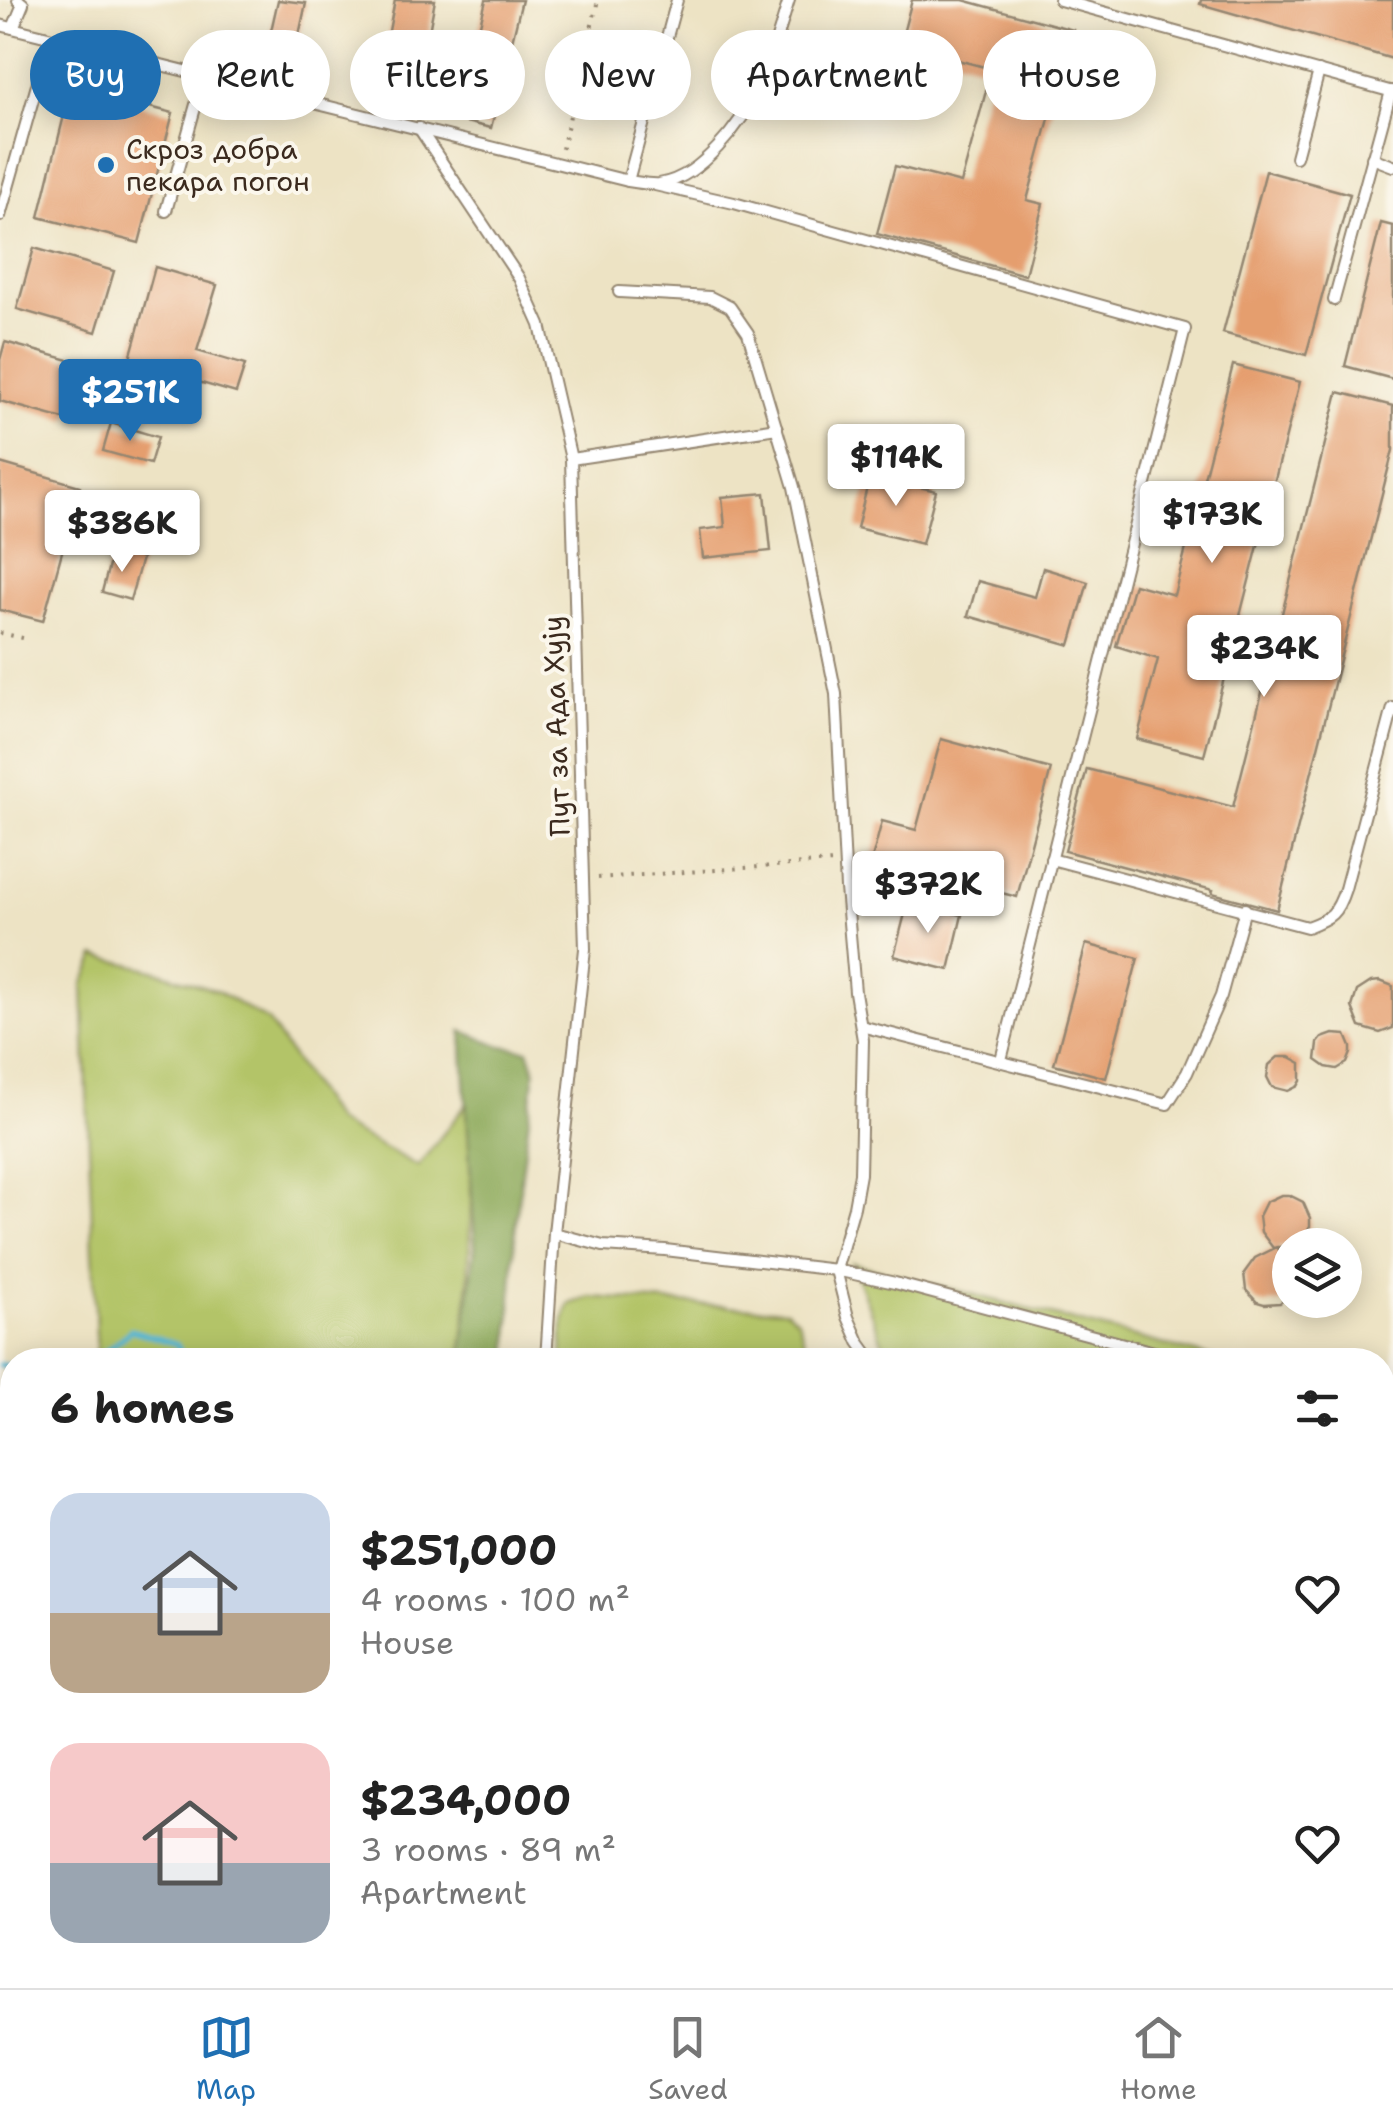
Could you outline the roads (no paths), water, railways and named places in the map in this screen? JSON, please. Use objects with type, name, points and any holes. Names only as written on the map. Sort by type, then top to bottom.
[{"type":"lane","points":[[13,28],[23,4],[18,0]]},
{"type":"lane","points":[[628,181],[678,0]]},
{"type":"lane","points":[[655,185],[692,172],[743,119],[764,78],[788,0]]},
{"type":"lane","points":[[1060,0],[1392,91],[1334,300]]},
{"type":"lane","points":[[0,25],[30,33]]},
{"type":"lane","points":[[1296,157],[1319,71]]},
{"type":"lane","points":[[330,107],[628,181],[734,203],[1185,329],[1001,1060]]},
{"type":"lane","points":[[0,216],[30,109]]},
{"type":"lane","points":[[166,211],[192,120]]},
{"type":"lane","name":"Пут за Ада Хују","points":[[418,128],[518,278],[540,326],[571,459],[585,949],[554,1233],[547,1348]]},
{"type":"lane","points":[[1372,158],[1393,166]]},
{"type":"lane","points":[[619,292],[710,298],[730,308],[748,333],[794,487],[836,694],[845,861],[863,1040],[860,1174],[836,1270],[848,1317],[863,1348]]},
{"type":"lane","points":[[571,459],[777,428]]},
{"type":"lane","points":[[1050,859],[1308,926],[1328,919],[1339,908],[1393,708]]},
{"type":"lane","points":[[861,1026],[1168,1104],[1187,1073],[1221,996],[1245,910]]},
{"type":"lane","points":[[554,1233],[604,1246],[836,1270],[1139,1348]]},
{"type":"waterway","points":[[109,1348],[131,1330],[177,1344],[179,1348]]},
{"type":"place","name":"Скроз добра пекара погон","points":[[106,165]]}]
